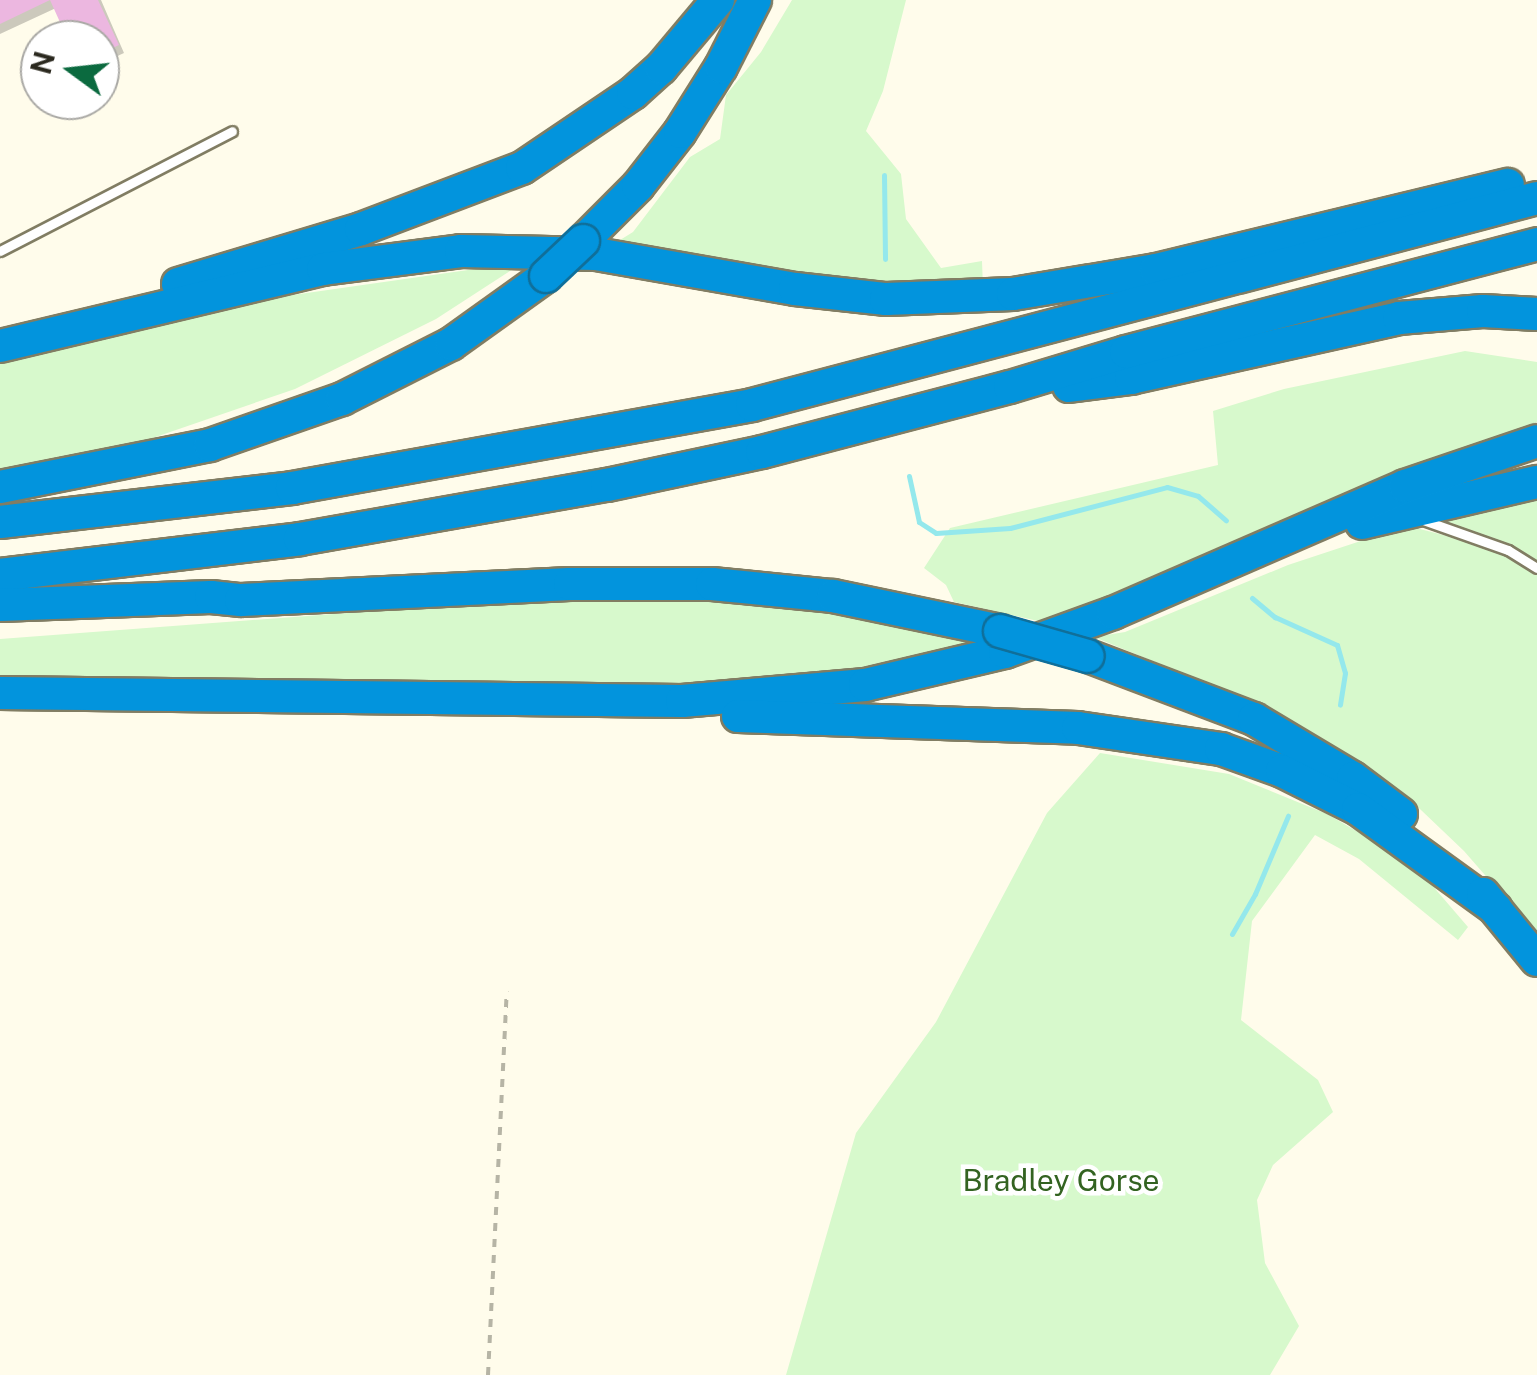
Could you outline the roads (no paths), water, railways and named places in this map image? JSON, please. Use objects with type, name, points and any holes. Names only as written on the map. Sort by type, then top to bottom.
[{"type":"highway","points":[[43,336],[132,298],[361,229],[522,168],[633,93],[662,68],[718,0]]},
{"type":"highway","points":[[0,487],[210,445],[342,400],[451,344],[546,276],[638,186],[680,132],[721,68],[755,0]]},
{"type":"highway","points":[[0,346],[323,269],[461,250],[596,254],[795,288],[886,299],[1014,294],[1156,270],[1505,185],[1537,182]]},
{"type":"highway","points":[[0,522],[292,488],[752,405],[1537,198]]},
{"type":"highway","points":[[0,575],[186,554],[452,514],[762,452],[1537,244]]},
{"type":"highway","points":[[1010,388],[1062,387],[1132,378],[1398,318],[1483,311],[1537,314]]},
{"type":"highway","points":[[0,693],[548,700],[743,698],[866,685],[986,658],[1201,575],[1405,486],[1537,441]]},
{"type":"highway","points":[[1201,575],[1409,509],[1537,482]]},
{"type":"highway","points":[[0,605],[211,596],[242,600],[570,584],[712,584],[833,596],[1000,631],[1196,693],[1307,748],[1424,834],[1461,867],[1537,960]]},
{"type":"highway","points":[[0,625],[223,606],[242,600]]},
{"type":"highway","points":[[548,700],[684,714],[1078,728],[1186,741],[1282,770],[1358,809],[1496,909]]},
{"type":"lane","points":[[0,251],[232,132]]},
{"type":"lane","points":[[1409,509],[1425,521],[1491,544],[1537,568]]},
{"type":"waterway","points":[[884,175],[885,259]]},
{"type":"waterway","points":[[909,476],[919,522],[936,533],[1010,528],[1167,487],[1198,496],[1226,520]]},
{"type":"waterway","points":[[1252,598],[1275,617],[1337,645],[1345,673],[1340,705]]},
{"type":"waterway","points":[[1232,934],[1255,894],[1288,816]]},
{"type":"park label","name":"Bradley Gorse","points":[[1061,1180]]}]
